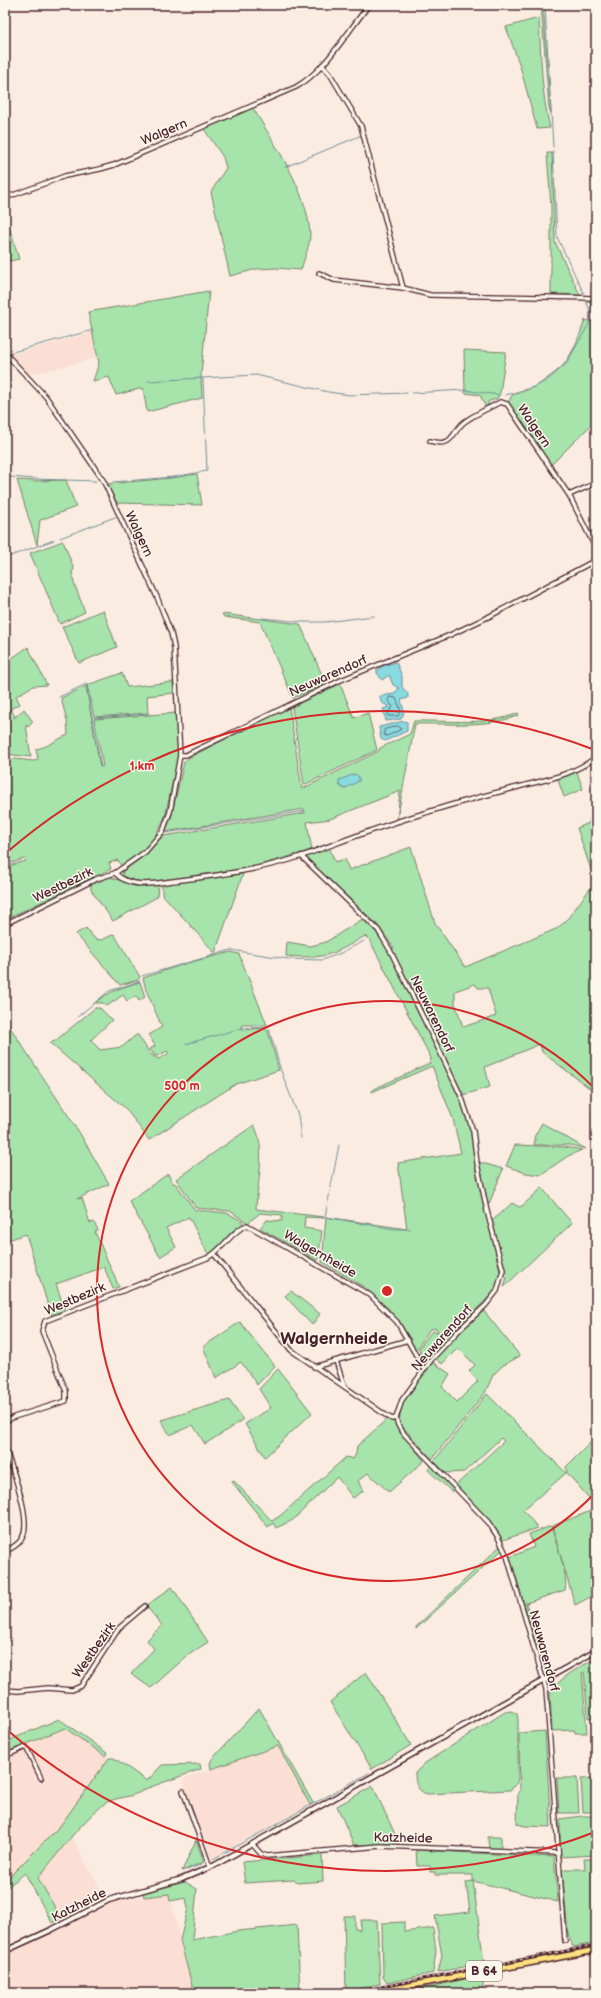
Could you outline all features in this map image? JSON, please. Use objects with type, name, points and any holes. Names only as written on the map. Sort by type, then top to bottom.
[{"type":"main road","name":"B 64","points":[[372,1993],[596,1950]]},
{"type":"street","name":"Walgern","points":[[5,198],[65,176],[100,169],[121,162],[287,91],[308,79],[322,65],[369,5]]},
{"type":"street","points":[[322,65],[330,74],[361,126],[404,288]]},
{"type":"street","points":[[319,273],[334,280],[404,288],[430,295],[596,298]]},
{"type":"street","name":"Walgern","points":[[5,353],[46,397],[103,480],[157,597],[171,633],[174,647],[180,755]]},
{"type":"street","name":"Walgern","points":[[430,441],[438,443],[446,442],[454,436],[462,423],[502,402],[507,404],[569,496]]},
{"type":"street","points":[[596,483],[569,496],[596,549]]},
{"type":"street","name":"Neuwarendorf","points":[[180,755],[186,754],[341,680],[450,635],[490,616],[594,561],[596,558]]},
{"type":"street","name":"Westbezirk","points":[[5,924],[96,879],[115,873],[130,864],[153,844],[167,822],[178,773],[180,755]]},
{"type":"street","points":[[115,873],[120,878],[128,882],[146,884],[246,871],[301,856],[393,822],[562,775],[586,766],[596,757]]},
{"type":"street","name":"Neuwarendorf","points":[[301,856],[304,861],[370,921],[382,937],[453,1080],[473,1131],[480,1180],[503,1270],[502,1277],[497,1291],[486,1305],[460,1329],[424,1370],[402,1400],[396,1418],[398,1425],[405,1435],[481,1514],[498,1537],[507,1556],[544,1681],[565,1941]]},
{"type":"street","name":"Walgernheide","points":[[207,1258],[214,1254],[234,1234],[247,1225],[370,1295],[397,1322],[424,1370]]},
{"type":"street","points":[[214,1254],[291,1350],[314,1368],[333,1381],[344,1385],[387,1416],[392,1419],[396,1418]]},
{"type":"street","name":"Westbezirk","points":[[5,1422],[14,1417],[66,1401],[66,1391],[42,1331],[45,1321],[207,1258]]},
{"type":"street","points":[[314,1368],[408,1340]]},
{"type":"street","points":[[336,1361],[344,1385]]},
{"type":"street","points":[[5,1447],[22,1502],[25,1529],[22,1540],[5,1552]]},
{"type":"street","name":"Westbezirk","points":[[5,1690],[18,1691],[48,1688],[72,1690],[81,1686],[119,1628],[145,1606]]},
{"type":"street","name":"Katzheide","points":[[5,1951],[51,1930],[104,1902],[182,1879],[210,1868],[596,1651]]},
{"type":"street","points":[[5,1756],[26,1747],[41,1778]]},
{"type":"street","points":[[183,1791],[210,1868]]},
{"type":"street","name":"Katzheide","points":[[253,1844],[261,1854],[267,1856],[380,1846],[557,1853]]},
{"type":"shaded area","points":[[92,332],[97,358],[28,375],[9,355]]},
{"type":"shaded area","points":[[65,1728],[109,1758],[60,1826],[5,1881],[5,1753]]},
{"type":"shaded area","points":[[278,1746],[310,1805],[211,1859],[182,1779]]},
{"type":"shaded area","points":[[72,1837],[104,1896],[61,1918],[38,1878]]},
{"type":"shaded area","points":[[169,1894],[194,1993],[5,1993],[5,1955],[110,1903],[129,1897],[132,1898]]},
{"type":"shaded area","points":[[596,1944],[596,1946],[356,1993],[341,1993]]},
{"type":"green space","points":[[541,5],[543,5],[551,113],[549,109]]},
{"type":"green space","points":[[539,18],[543,87],[550,128],[537,129],[520,66],[506,27]]},
{"type":"green space","points":[[253,108],[280,152],[297,185],[308,218],[310,238],[301,270],[276,268],[257,269],[230,276],[211,192],[226,168],[223,157],[204,129]]},
{"type":"green space","points":[[547,153],[552,153],[555,242],[580,295],[551,294],[551,206]]},
{"type":"green space","points":[[5,214],[19,259],[5,262]]},
{"type":"green space","points":[[209,291],[201,375],[202,398],[147,412],[143,388],[116,395],[109,377],[93,381],[99,363],[88,312]]},
{"type":"green space","points":[[589,301],[596,301],[596,420],[551,465],[508,403],[512,395],[541,384],[560,369],[574,348],[585,320],[593,322],[593,310]]},
{"type":"green space","points":[[464,350],[506,352],[500,393],[497,399],[489,401],[486,408],[480,395],[465,393]]},
{"type":"green space","points":[[197,474],[202,505],[117,503],[107,484],[171,478]]},
{"type":"green space","points":[[17,480],[66,480],[76,507],[40,520],[37,545]]},
{"type":"green space","points":[[63,541],[74,569],[72,572],[74,583],[85,612],[60,624],[30,553]]},
{"type":"green space","points":[[103,610],[117,647],[79,663],[62,627]]},
{"type":"green space","points":[[222,614],[300,624],[326,684],[293,698],[260,622],[224,617]]},
{"type":"green space","points":[[28,647],[47,685],[33,686],[16,696],[20,704],[10,709],[15,716],[14,718],[24,709],[33,722],[28,727],[26,725],[31,757],[5,754],[5,663]]},
{"type":"green space","points":[[122,673],[127,687],[173,682],[174,693],[147,696],[148,713],[94,717],[87,685]]},
{"type":"green space","points":[[340,684],[354,718],[368,713],[377,750],[304,785],[292,707]]},
{"type":"green space","points":[[86,686],[100,767],[103,766],[94,719],[176,713],[178,757],[165,817],[153,840],[128,863],[121,866],[118,860],[109,863],[111,869],[6,919],[5,867],[26,861],[24,859],[5,865],[5,758],[34,761],[38,759],[36,749],[45,747],[68,735],[67,721],[61,698]]},
{"type":"green space","points":[[289,707],[302,789],[410,734],[414,721],[467,722],[494,720],[518,713],[519,715],[495,722],[468,724],[415,724],[397,820],[400,791],[330,819],[307,822],[312,850],[245,869],[147,882],[124,877],[122,872],[147,854],[163,836],[305,813],[304,809],[165,832],[171,818],[184,762],[190,757]]},
{"type":"green space","points":[[577,772],[583,789],[564,797],[557,777]]},
{"type":"green space","points":[[596,816],[596,1093],[542,1052],[540,1044],[485,1067],[490,1087],[463,1095],[428,1021],[425,1026],[458,1093],[465,1111],[470,1128],[475,1165],[501,1275],[497,1289],[446,1339],[427,1362],[421,1359],[419,1348],[432,1331],[438,1332],[436,1328],[430,1329],[416,1350],[389,1309],[364,1287],[322,1262],[326,1217],[407,1229],[398,1163],[461,1153],[453,1119],[432,1066],[372,1092],[372,1090],[430,1063],[431,1058],[370,941],[365,936],[328,955],[310,957],[286,956],[287,942],[311,946],[326,942],[364,918],[386,947],[394,948],[376,923],[307,860],[307,856],[329,847],[335,862],[345,859],[349,870],[411,847],[435,923],[465,967],[556,929],[565,922],[595,882],[577,828],[589,823],[590,818]],"holes":[[[407,981],[409,981],[424,1013],[420,1014],[405,985]],[[475,984],[478,988],[488,988],[496,1016],[463,1027],[455,1003],[455,991]]]},
{"type":"green space","points":[[243,874],[215,953],[162,894],[162,884]]},
{"type":"green space","points":[[110,877],[136,886],[158,885],[157,897],[113,921],[91,890],[91,885]]},
{"type":"green space","points":[[86,928],[95,939],[102,940],[114,934],[140,977],[138,980],[120,985],[76,934]]},
{"type":"green space","points":[[231,952],[239,954],[267,1025],[242,1025],[243,1030],[264,1028],[268,1031],[279,1070],[236,1084],[149,1140],[126,1109],[50,1043],[55,1041],[95,1008],[100,1008],[112,1020],[91,1040],[100,1050],[122,1047],[138,1035],[151,1055],[159,1059],[169,1053],[167,1051],[158,1056],[154,1055],[150,1049],[155,1046],[149,1035],[162,1027],[146,990],[143,978],[187,963]]},
{"type":"green space","points":[[140,982],[145,997],[139,1001],[136,996],[127,1001],[123,995],[107,1006],[103,1003],[95,1003],[111,992]]},
{"type":"green space","points":[[6,1021],[79,1132],[109,1184],[77,1199],[82,1198],[90,1223],[94,1222],[98,1230],[95,1232],[119,1287],[113,1289],[104,1267],[56,1284],[65,1310],[51,1315],[26,1234],[5,1241]]},
{"type":"green space","points":[[542,1123],[586,1149],[570,1145],[534,1145],[534,1137]]},
{"type":"green space","points":[[254,1125],[258,1134],[261,1155],[256,1209],[324,1217],[305,1217],[304,1228],[322,1231],[318,1261],[260,1228],[267,1220],[282,1221],[282,1215],[260,1213],[248,1223],[230,1211],[196,1208],[176,1179]]},
{"type":"green space","points":[[515,1145],[565,1147],[582,1150],[568,1156],[540,1175],[526,1173],[506,1166]]},
{"type":"green space","points":[[479,1162],[503,1169],[489,1204],[488,1204]]},
{"type":"green space","points":[[168,1174],[173,1183],[176,1184],[195,1210],[227,1213],[242,1221],[243,1225],[211,1254],[208,1254],[189,1217],[166,1228],[176,1247],[160,1257],[129,1201]]},
{"type":"green space","points":[[542,1188],[572,1223],[504,1287],[507,1277],[492,1221],[512,1203],[519,1207],[522,1206]]},
{"type":"green space","points":[[291,1291],[320,1314],[312,1325],[285,1296]]},
{"type":"green space","points":[[483,1310],[520,1356],[502,1366],[493,1375],[485,1393],[432,1459],[400,1424],[401,1408],[415,1384],[432,1363],[450,1374],[442,1387],[457,1402],[478,1381],[469,1371],[475,1365],[458,1348],[442,1364],[435,1358]]},
{"type":"green space","points":[[240,1322],[275,1366],[257,1385],[241,1362],[216,1378],[204,1349],[204,1346]]},
{"type":"green space","points":[[278,1369],[312,1413],[265,1457],[245,1424],[271,1408],[259,1389]]},
{"type":"green space","points":[[487,1394],[566,1473],[523,1510],[538,1528],[503,1540],[490,1521],[456,1485],[504,1441],[501,1438],[464,1472],[446,1473],[434,1461]]},
{"type":"green space","points":[[229,1400],[243,1420],[205,1444],[193,1425],[170,1435],[161,1420]]},
{"type":"green space","points":[[387,1419],[394,1422],[424,1461],[389,1492],[368,1473],[358,1481],[363,1491],[353,1498],[337,1477],[293,1520],[276,1528],[273,1523],[268,1527],[232,1482],[233,1480],[272,1521],[281,1515],[346,1457],[353,1459],[356,1454],[357,1446]]},
{"type":"green space","points":[[594,1439],[596,1441],[596,1506],[567,1473],[566,1467]]},
{"type":"green space","points":[[431,1465],[453,1489],[452,1492],[428,1470]]},
{"type":"green space","points":[[596,1509],[596,1594],[575,1605],[552,1526]]},
{"type":"green space","points":[[551,1526],[565,1576],[565,1590],[526,1603],[542,1654],[536,1643],[510,1557],[534,1547],[529,1534]]},
{"type":"green space","points":[[501,1545],[502,1550],[416,1629],[416,1627]]},
{"type":"green space","points":[[172,1587],[208,1642],[187,1656],[151,1688],[131,1674],[154,1649],[147,1640],[162,1625],[146,1606]]},
{"type":"green space","points":[[596,1658],[596,1716],[588,1718],[584,1672],[582,1673],[587,1733],[575,1733],[574,1730],[552,1731],[550,1693],[565,1677]]},
{"type":"green space","points":[[366,1672],[411,1745],[372,1769],[330,1702]]},
{"type":"green space","points":[[259,1708],[313,1803],[310,1805],[278,1746],[211,1769],[210,1763],[212,1759]]},
{"type":"green space","points":[[511,1711],[517,1714],[518,1720],[518,1779],[516,1785],[510,1790],[428,1794],[419,1789],[415,1780],[415,1773],[425,1763],[505,1712]]},
{"type":"green space","points":[[59,1719],[107,1753],[105,1756],[65,1728],[5,1753],[5,1742]]},
{"type":"green space","points":[[545,1731],[551,1827],[525,1826],[517,1824],[518,1792],[520,1792],[519,1733]]},
{"type":"green space","points":[[109,1758],[114,1758],[147,1781],[162,1765],[200,1764],[201,1769],[135,1794],[107,1802],[85,1821],[38,1878],[61,1918],[52,1923],[25,1873],[5,1889],[5,1881],[60,1826]]},
{"type":"green space","points":[[557,1778],[577,1778],[579,1813],[559,1813]]},
{"type":"green space","points":[[593,1778],[593,1812],[583,1812],[581,1779]]},
{"type":"green space","points":[[373,1786],[399,1843],[354,1845],[337,1806]]},
{"type":"green space","points":[[596,1816],[596,1855],[560,1857],[560,1819]]},
{"type":"green space","points":[[488,1837],[501,1837],[501,1849],[489,1849]]},
{"type":"green space","points":[[196,1840],[204,1862],[182,1871]]},
{"type":"green space","points":[[416,1850],[554,1857],[558,1902],[473,1881],[473,1875],[435,1875],[435,1872],[430,1872],[430,1866],[417,1866]]},
{"type":"green space","points":[[322,1855],[323,1881],[297,1883],[294,1880],[245,1883],[242,1862]]},
{"type":"green space","points":[[584,1859],[596,1859],[596,1943],[573,1947],[568,1934],[562,1869],[585,1869]]},
{"type":"green space","points":[[473,1881],[484,1963],[438,1972],[442,1956],[435,1916],[470,1912],[466,1882]]},
{"type":"green space","points":[[185,1882],[197,1889],[192,1940],[238,1931],[297,1925],[300,1993],[194,1993],[180,1940],[188,1908],[186,1898],[170,1901],[169,1894],[144,1897],[143,1893]]},
{"type":"green space","points":[[344,1916],[355,1916],[355,1929],[360,1930],[361,1920],[377,1920],[380,1984],[346,1991]]},
{"type":"green space","points":[[404,1922],[404,1932],[433,1928],[436,1951],[433,1973],[387,1983],[383,1977],[382,1923]]},
{"type":"green space","points":[[483,1975],[483,1993],[403,1993]]},
{"type":"water","points":[[396,662],[402,676],[402,687],[408,694],[408,698],[401,700],[404,712],[401,719],[386,721],[383,709],[389,707],[381,702],[380,696],[394,694],[399,688],[393,685],[389,675],[382,680],[377,673],[377,670],[383,666]]},
{"type":"water","points":[[404,721],[407,722],[407,731],[385,741],[381,739],[379,727]]},
{"type":"water","points":[[355,774],[359,777],[359,781],[344,789],[339,785],[339,780]]},
{"type":"waterway","points":[[545,5],[553,147]]},
{"type":"waterway","points":[[285,167],[362,135]]},
{"type":"waterway","points":[[553,151],[557,237],[584,294]]},
{"type":"waterway","points":[[506,395],[537,386],[566,364],[589,324],[590,311],[586,301]]},
{"type":"waterway","points":[[9,353],[93,330]]},
{"type":"waterway","points":[[148,381],[256,375],[328,392],[350,395],[407,393]]},
{"type":"waterway","points":[[113,482],[173,477],[207,471],[203,379]]},
{"type":"waterway","points":[[412,393],[464,390],[499,395]]},
{"type":"waterway","points":[[10,477],[96,481]]},
{"type":"waterway","points":[[60,538],[115,517]]},
{"type":"waterway","points":[[5,558],[54,540]]},
{"type":"waterway","points":[[262,618],[303,622],[325,622],[374,616]]},
{"type":"waterway","points":[[59,697],[86,684],[101,767]]},
{"type":"waterway","points":[[94,718],[150,714]]},
{"type":"waterway","points":[[165,833],[305,811]]},
{"type":"waterway","points":[[142,976],[231,950],[289,959],[322,960],[341,953],[364,941]]},
{"type":"waterway","points":[[76,1018],[109,991],[140,981]]},
{"type":"waterway","points":[[186,1044],[242,1028],[266,1027],[269,1029],[281,1071],[298,1115],[301,1138]]},
{"type":"waterway","points":[[339,1145],[325,1217],[394,1229],[410,1229]]},
{"type":"waterway","points":[[213,1859],[369,1773]]},
{"type":"waterway","points":[[187,1870],[202,1864]]},
{"type":"railway","points":[[349,1993],[596,1945]]},
{"type":"district","name":"Walgernheide","points":[[334,1339]]}]
